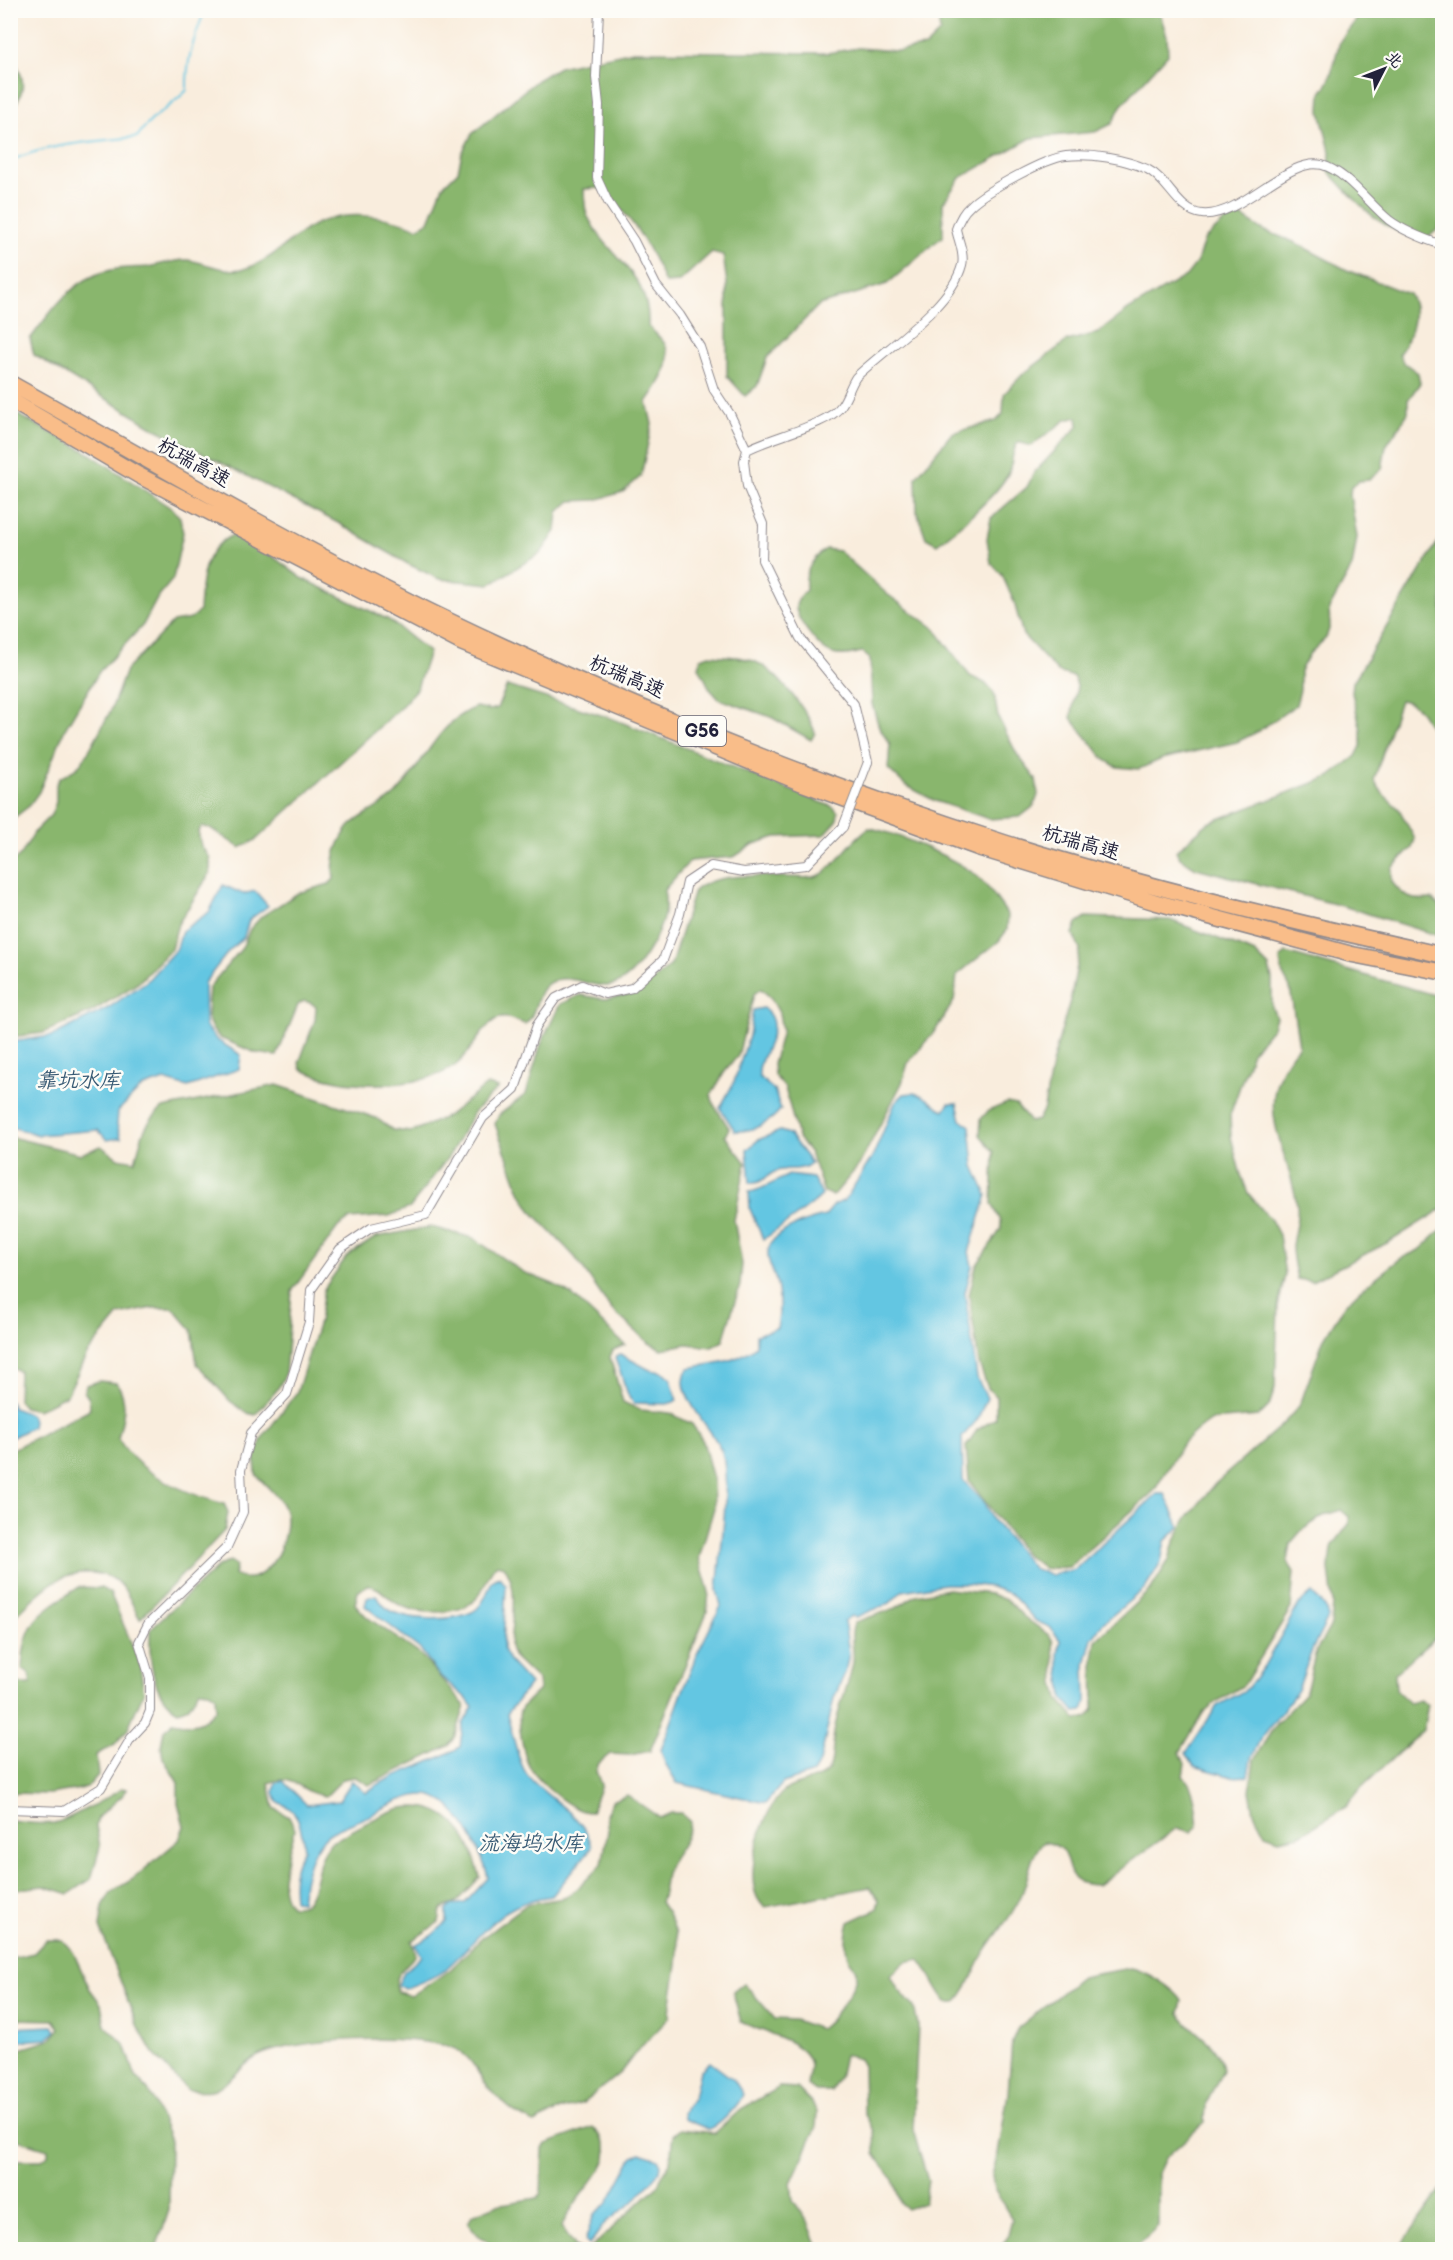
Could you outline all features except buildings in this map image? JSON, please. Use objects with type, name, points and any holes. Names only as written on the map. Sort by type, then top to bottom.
[{"type":"highway","name":"杭瑞高速","points":[[10,383],[346,571],[499,645],[813,775],[1004,842],[1158,887],[1329,930],[1443,955]]},
{"type":"highway","name":"杭瑞高速","points":[[10,400],[138,475],[462,643],[804,784],[980,848],[1155,902],[1350,954],[1443,972]]},
{"type":"street","points":[[10,1809],[64,1811],[95,1793],[131,1738],[145,1723],[150,1711],[151,1689],[148,1668],[140,1648],[140,1636],[148,1624],[227,1547],[243,1512],[241,1470],[251,1433],[287,1394],[309,1323],[311,1290],[339,1249],[371,1228],[426,1215],[483,1118],[515,1089],[537,1026],[556,998],[582,985],[605,994],[633,988],[663,960],[680,914],[687,882],[711,866],[744,872],[806,865],[843,826],[868,762],[854,704],[800,638],[762,560],[763,524],[747,486],[744,461],[747,450],[730,414],[714,390],[700,347],[680,315],[656,285],[634,241],[608,202],[597,178],[599,105],[596,77],[599,10]]},
{"type":"street","points":[[747,450],[764,440],[813,424],[841,407],[846,392],[856,377],[948,293],[962,266],[963,255],[956,229],[970,205],[1050,159],[1067,155],[1122,160],[1149,170],[1185,206],[1204,215],[1233,207],[1298,168],[1322,165],[1336,171],[1389,220],[1412,234],[1443,245]]},
{"type":"green space","points":[[930,11],[1159,11],[1167,36],[1168,54],[1121,106],[1112,124],[1095,132],[1031,138],[960,178],[943,203],[943,236],[887,284],[819,305],[767,358],[757,386],[745,396],[727,376],[727,284],[723,255],[712,252],[679,282],[665,283],[645,243],[622,210],[600,188],[584,189],[585,207],[596,231],[627,267],[643,292],[648,326],[665,344],[668,352],[667,367],[647,402],[652,424],[641,476],[623,492],[595,500],[571,501],[558,512],[556,531],[541,553],[490,584],[439,579],[408,564],[340,524],[154,428],[34,355],[30,339],[72,289],[94,275],[122,268],[148,267],[184,260],[240,270],[270,257],[317,224],[345,216],[390,219],[418,228],[429,221],[443,186],[458,171],[462,153],[472,134],[537,80],[559,67],[633,51],[827,53],[858,48],[897,51],[925,47],[940,32],[938,16]]},
{"type":"green space","points":[[1363,11],[1442,11],[1442,220],[1437,230],[1425,240],[1408,236],[1382,223],[1371,215],[1329,172],[1330,151],[1320,111],[1321,93],[1329,81],[1340,41]]},
{"type":"green space","points":[[11,55],[23,83],[20,96],[11,110]]},
{"type":"green space","points":[[1241,216],[1263,230],[1294,242],[1347,270],[1409,294],[1413,301],[1413,324],[1399,354],[1403,362],[1418,373],[1420,383],[1408,400],[1408,413],[1386,446],[1382,469],[1369,480],[1359,481],[1351,486],[1350,495],[1357,537],[1352,567],[1329,609],[1330,626],[1326,638],[1310,653],[1300,671],[1300,690],[1296,705],[1257,732],[1237,742],[1162,759],[1139,769],[1117,767],[1105,760],[1071,718],[1077,686],[1074,677],[1058,672],[1023,635],[1014,602],[1002,575],[991,563],[987,539],[991,518],[1027,487],[1034,473],[1078,426],[1077,417],[1066,420],[1031,446],[1018,442],[1009,472],[1002,484],[975,512],[937,544],[926,538],[917,512],[916,477],[952,433],[996,421],[1003,414],[1004,394],[1022,375],[1067,341],[1098,333],[1128,310],[1186,276],[1197,262],[1204,240],[1226,220]]},
{"type":"green space","points":[[11,411],[87,452],[171,508],[180,517],[183,533],[173,579],[158,597],[143,625],[99,672],[65,729],[39,792],[28,807],[11,820]]},
{"type":"green space","points":[[233,535],[264,550],[302,578],[389,620],[429,652],[417,688],[399,709],[256,840],[240,848],[210,828],[202,827],[198,831],[201,846],[210,858],[210,873],[178,924],[171,949],[138,983],[93,1011],[43,1033],[11,1037],[11,863],[21,855],[35,831],[51,815],[56,802],[56,784],[60,778],[77,768],[86,756],[111,710],[126,670],[173,622],[191,619],[199,611],[202,577],[209,557],[223,541]]},
{"type":"green space","points":[[1442,535],[1442,739],[1431,729],[1415,706],[1400,700],[1374,780],[1383,794],[1399,809],[1415,839],[1412,848],[1392,868],[1392,882],[1405,895],[1414,899],[1432,899],[1442,909],[1442,937],[1346,907],[1196,868],[1180,858],[1176,851],[1208,823],[1329,777],[1356,756],[1361,746],[1361,730],[1352,693],[1353,682]]},
{"type":"green space","points":[[826,549],[839,551],[887,594],[934,628],[970,676],[985,683],[994,693],[998,717],[1017,754],[1036,779],[1038,795],[1034,806],[1020,817],[989,819],[935,801],[905,785],[888,769],[890,744],[879,727],[872,704],[870,659],[862,652],[840,655],[828,652],[810,634],[797,612],[796,604],[806,590],[806,578],[810,567],[816,557]]},
{"type":"green space","points":[[709,655],[751,660],[773,674],[791,693],[812,724],[815,733],[811,740],[771,717],[719,699],[710,689],[699,667],[701,658]]},
{"type":"green space","points":[[507,686],[611,718],[833,807],[838,812],[837,821],[824,835],[776,837],[754,844],[734,857],[690,861],[664,890],[665,909],[658,931],[645,956],[627,977],[616,984],[606,986],[572,979],[551,982],[542,990],[533,1014],[525,1024],[506,1018],[495,1020],[456,1065],[441,1073],[401,1083],[379,1084],[336,1080],[317,1076],[301,1069],[299,1063],[315,1020],[316,1007],[304,1001],[298,1005],[277,1056],[256,1053],[220,1038],[212,1029],[207,1017],[209,987],[242,948],[250,929],[262,916],[298,893],[329,884],[334,879],[333,865],[336,852],[349,827],[395,795],[451,723],[476,707],[490,710],[497,708]]},
{"type":"green space","points":[[869,828],[926,848],[970,871],[987,886],[1008,915],[1007,930],[999,941],[957,975],[954,1001],[937,1028],[908,1063],[902,1083],[859,1165],[833,1196],[824,1192],[810,1153],[798,1138],[785,1088],[774,1075],[773,1064],[782,1031],[779,1013],[771,998],[761,989],[754,994],[738,1056],[727,1068],[711,1095],[714,1105],[729,1128],[725,1136],[746,1163],[734,1220],[742,1264],[740,1285],[723,1341],[712,1347],[687,1344],[662,1349],[649,1343],[611,1309],[575,1257],[533,1213],[521,1194],[495,1124],[499,1115],[526,1094],[541,1044],[560,1004],[580,995],[605,999],[638,993],[671,965],[694,891],[713,881],[737,876],[804,878],[818,876]]},
{"type":"green space","points":[[1086,917],[1170,920],[1255,953],[1269,967],[1272,979],[1272,1007],[1276,1017],[1273,1027],[1252,1052],[1230,1115],[1231,1137],[1248,1193],[1271,1220],[1279,1235],[1285,1275],[1278,1307],[1275,1388],[1269,1406],[1259,1416],[1211,1420],[1183,1443],[1154,1491],[1142,1502],[1069,1567],[1045,1569],[1025,1554],[969,1481],[966,1446],[977,1430],[996,1418],[996,1397],[988,1388],[979,1364],[969,1295],[976,1266],[1001,1229],[1001,1221],[992,1204],[994,1152],[980,1135],[981,1119],[988,1111],[1007,1103],[1016,1105],[1030,1122],[1038,1120],[1044,1108],[1053,1060],[1071,997],[1080,950],[1073,934],[1077,923]]},
{"type":"green space","points":[[1286,953],[1442,997],[1442,1209],[1391,1241],[1312,1281],[1297,1279],[1292,1247],[1297,1206],[1293,1184],[1280,1144],[1273,1106],[1276,1086],[1284,1067],[1299,1046],[1290,988],[1283,975],[1280,959]]},
{"type":"green space","points":[[277,1085],[376,1118],[393,1130],[411,1132],[446,1117],[487,1085],[498,1088],[474,1112],[449,1156],[410,1208],[389,1216],[350,1219],[338,1227],[292,1291],[285,1375],[277,1390],[255,1415],[247,1413],[230,1401],[197,1364],[192,1330],[173,1308],[152,1308],[119,1315],[87,1354],[67,1395],[38,1410],[24,1407],[18,1400],[19,1371],[11,1368],[11,1137],[81,1154],[101,1146],[118,1158],[135,1161],[150,1120],[163,1108]]},
{"type":"green space","points":[[431,1227],[473,1238],[523,1272],[555,1285],[572,1295],[625,1345],[613,1350],[610,1357],[623,1402],[640,1410],[670,1413],[692,1424],[703,1441],[713,1479],[714,1508],[699,1558],[709,1592],[707,1612],[650,1751],[630,1755],[610,1754],[599,1763],[596,1771],[601,1785],[591,1812],[575,1808],[557,1796],[540,1780],[527,1762],[519,1716],[523,1706],[539,1690],[538,1680],[513,1656],[510,1647],[512,1584],[504,1566],[497,1564],[475,1600],[459,1609],[427,1612],[406,1608],[380,1590],[367,1585],[358,1592],[355,1604],[367,1617],[421,1655],[465,1706],[455,1738],[449,1746],[369,1785],[355,1777],[343,1779],[326,1796],[310,1792],[285,1780],[269,1783],[274,1808],[289,1817],[295,1829],[283,1879],[283,1888],[291,1906],[302,1905],[308,1900],[325,1850],[330,1843],[386,1813],[402,1808],[419,1807],[433,1810],[455,1824],[464,1835],[480,1877],[458,1901],[441,1910],[439,1922],[412,1941],[416,1955],[396,1981],[398,1992],[411,1996],[451,1969],[482,1938],[527,1904],[564,1898],[576,1890],[602,1864],[608,1831],[606,1815],[612,1801],[627,1795],[660,1818],[671,1813],[681,1813],[690,1822],[685,1840],[667,1870],[660,1902],[676,1932],[678,1946],[670,2017],[636,2052],[621,2072],[583,2103],[557,2111],[535,2123],[516,2113],[499,2099],[470,2060],[460,2051],[434,2043],[411,2040],[326,2042],[276,2050],[252,2059],[227,2082],[215,2089],[187,2090],[153,2053],[137,2025],[100,1927],[103,1906],[111,1892],[133,1879],[179,1840],[184,1826],[178,1803],[178,1783],[163,1758],[161,1746],[164,1730],[173,1722],[192,1724],[202,1721],[216,1709],[215,1695],[209,1691],[199,1690],[189,1707],[178,1711],[162,1696],[151,1664],[150,1629],[219,1566],[230,1561],[236,1565],[234,1575],[246,1578],[257,1576],[274,1560],[284,1535],[285,1511],[276,1496],[256,1474],[255,1459],[262,1438],[297,1392],[319,1322],[324,1289],[347,1256],[376,1237]]},
{"type":"green space","points":[[1442,1229],[1442,1632],[1395,1673],[1396,1690],[1409,1703],[1420,1700],[1428,1705],[1423,1730],[1361,1788],[1346,1807],[1300,1835],[1279,1839],[1265,1834],[1254,1813],[1250,1791],[1254,1759],[1276,1724],[1306,1692],[1316,1651],[1331,1625],[1333,1604],[1329,1569],[1331,1548],[1349,1524],[1349,1517],[1341,1510],[1325,1515],[1302,1530],[1290,1544],[1287,1561],[1294,1572],[1291,1608],[1244,1685],[1203,1713],[1180,1752],[1185,1764],[1183,1776],[1191,1786],[1195,1799],[1198,1826],[1191,1832],[1177,1828],[1098,1885],[1079,1882],[1073,1877],[1060,1849],[1044,1842],[1032,1860],[1017,1905],[986,1950],[967,1987],[956,2002],[947,2002],[919,1959],[905,1962],[891,1975],[898,1989],[914,2007],[918,2025],[913,2130],[928,2181],[924,2203],[907,2209],[901,2204],[893,2180],[875,2154],[874,2131],[864,2113],[863,2066],[859,2059],[844,2055],[839,2078],[831,2091],[816,2091],[807,2085],[810,2066],[808,2057],[782,2038],[741,2022],[733,1992],[744,1983],[775,2019],[795,2020],[820,2029],[849,1994],[856,1978],[856,1971],[847,1955],[847,1931],[849,1922],[877,1909],[879,1900],[870,1887],[765,1907],[757,1898],[753,1884],[753,1867],[761,1830],[776,1800],[789,1788],[820,1777],[831,1766],[833,1737],[853,1662],[852,1632],[855,1622],[896,1608],[916,1595],[948,1589],[991,1594],[1008,1601],[1023,1616],[1050,1636],[1053,1642],[1055,1683],[1059,1699],[1077,1720],[1088,1717],[1094,1709],[1093,1659],[1096,1640],[1151,1589],[1169,1560],[1173,1545],[1185,1521],[1215,1484],[1285,1422],[1300,1405],[1323,1340],[1344,1306],[1359,1291],[1400,1259],[1421,1249]]},
{"type":"green space","points":[[99,1381],[117,1383],[121,1390],[124,1410],[118,1438],[127,1451],[150,1472],[164,1480],[194,1494],[224,1504],[228,1512],[225,1530],[140,1619],[125,1590],[116,1580],[101,1574],[80,1573],[68,1575],[48,1586],[11,1620],[11,1450],[90,1409],[89,1398],[84,1392],[86,1385]]},
{"type":"green space","points":[[79,1587],[101,1588],[110,1593],[139,1661],[144,1692],[127,1730],[115,1744],[96,1755],[98,1775],[87,1788],[49,1794],[11,1793],[11,1684],[31,1684],[29,1674],[22,1669],[23,1652],[31,1628],[44,1611]]},
{"type":"green space","points":[[122,1788],[126,1789],[122,1796],[98,1817],[96,1826],[100,1847],[91,1879],[69,1894],[44,1886],[11,1890],[11,1821],[54,1823],[88,1808]]},
{"type":"green space","points":[[46,1940],[62,1940],[73,1952],[90,1989],[101,2004],[105,2025],[125,2045],[136,2077],[148,2090],[170,2141],[169,2210],[156,2249],[11,2249],[11,2160],[42,2160],[48,2155],[48,2149],[11,2138],[11,2052],[50,2040],[60,2028],[54,2020],[11,2019],[11,1958],[34,1953]]},
{"type":"green space","points":[[1130,1968],[1151,1976],[1178,1996],[1182,2001],[1179,2013],[1217,2052],[1223,2070],[1206,2103],[1205,2122],[1165,2158],[1158,2173],[1158,2226],[1133,2249],[999,2249],[1007,2238],[1012,2219],[994,2189],[992,2175],[998,2154],[1008,2093],[1012,2041],[1018,2028],[1081,1977]]},
{"type":"green space","points":[[779,2087],[797,2088],[812,2103],[817,2112],[816,2128],[791,2183],[793,2200],[808,2222],[819,2249],[590,2249],[657,2186],[670,2162],[673,2135],[680,2129],[715,2133],[741,2109]]},
{"type":"green space","points":[[593,2127],[605,2145],[607,2153],[605,2160],[561,2227],[577,2248],[582,2249],[490,2249],[493,2245],[478,2235],[468,2223],[472,2215],[496,2205],[537,2198],[541,2193],[543,2149],[546,2144]]},
{"type":"green space","points":[[1442,2188],[1442,2249],[1393,2249],[1402,2244]]},
{"type":"water","name":"靠坑水库","points":[[223,885],[243,894],[255,891],[268,906],[249,920],[244,937],[229,951],[204,983],[205,1026],[217,1040],[241,1055],[239,1069],[188,1087],[164,1080],[141,1088],[118,1111],[117,1125],[121,1138],[107,1140],[98,1130],[39,1135],[11,1127],[11,1042],[52,1036],[108,1008],[147,981],[177,948],[182,931],[209,912]]},
{"type":"water","points":[[763,1008],[770,1015],[773,1024],[770,1041],[759,1068],[759,1077],[774,1090],[781,1109],[761,1126],[735,1131],[720,1108],[734,1082],[749,1036],[753,1010]]},
{"type":"water","points":[[913,1093],[944,1110],[949,1103],[957,1103],[961,1120],[970,1126],[974,1166],[987,1195],[969,1252],[972,1266],[965,1293],[977,1378],[987,1398],[977,1420],[962,1437],[963,1480],[983,1501],[993,1520],[1034,1569],[1052,1575],[1075,1569],[1157,1494],[1165,1494],[1180,1527],[1165,1541],[1161,1562],[1145,1588],[1103,1623],[1092,1638],[1085,1664],[1086,1701],[1083,1711],[1075,1712],[1063,1698],[1058,1655],[1060,1640],[1050,1627],[1036,1621],[1011,1594],[991,1587],[968,1584],[945,1584],[902,1591],[890,1603],[856,1617],[851,1616],[844,1621],[849,1653],[845,1673],[834,1698],[820,1762],[813,1773],[783,1783],[766,1803],[677,1783],[665,1763],[661,1750],[695,1658],[721,1606],[717,1590],[725,1499],[722,1452],[695,1410],[685,1387],[684,1377],[689,1368],[724,1362],[749,1352],[756,1346],[756,1335],[777,1328],[779,1298],[768,1258],[769,1247],[789,1228],[825,1216],[834,1205],[845,1200],[873,1156],[895,1103],[904,1094]]},
{"type":"water","points":[[780,1131],[789,1134],[811,1163],[799,1168],[773,1172],[761,1181],[750,1183],[747,1150],[758,1140]]},
{"type":"water","points":[[789,1175],[813,1178],[822,1195],[763,1239],[750,1209],[749,1192],[764,1188]]},
{"type":"water","points":[[620,1354],[650,1370],[663,1372],[671,1379],[677,1401],[667,1404],[634,1403],[629,1397],[615,1358]]},
{"type":"water","points":[[10,1401],[13,1408],[29,1414],[33,1420],[32,1427],[11,1438]]},
{"type":"water","name":"流海坞水库","points":[[499,1577],[506,1585],[503,1649],[509,1661],[530,1684],[507,1714],[518,1755],[524,1771],[536,1785],[574,1816],[588,1835],[592,1847],[552,1896],[533,1900],[504,1913],[492,1922],[443,1972],[404,1989],[398,1985],[404,1972],[422,1956],[415,1945],[431,1936],[447,1922],[447,1910],[452,1905],[465,1903],[488,1878],[480,1854],[466,1827],[447,1804],[436,1798],[425,1795],[396,1802],[324,1838],[309,1863],[301,1901],[294,1900],[294,1873],[304,1849],[302,1834],[295,1814],[285,1805],[277,1802],[274,1792],[276,1783],[283,1781],[307,1805],[339,1801],[352,1781],[366,1793],[386,1780],[460,1747],[463,1724],[473,1707],[438,1674],[421,1650],[365,1606],[367,1598],[376,1595],[388,1609],[406,1616],[441,1619],[463,1615],[479,1607],[492,1581]]},
{"type":"water","points":[[1312,1593],[1325,1607],[1328,1618],[1312,1650],[1298,1690],[1260,1740],[1251,1758],[1248,1776],[1233,1777],[1194,1766],[1186,1753],[1217,1706],[1247,1689],[1264,1666],[1299,1604]]},
{"type":"water","points":[[53,2026],[56,2031],[47,2039],[11,2042],[11,2028]]},
{"type":"water","points":[[710,2062],[734,2080],[743,2094],[728,2115],[717,2125],[708,2129],[684,2119],[683,2112],[694,2097],[700,2071]]},
{"type":"water","points":[[640,2153],[658,2159],[661,2164],[660,2171],[632,2203],[605,2223],[589,2245],[585,2241],[594,2214],[607,2204],[632,2158]]},
{"type":"waterway","points":[[10,161],[56,147],[137,137],[149,123],[187,90],[192,49],[205,10]]}]
